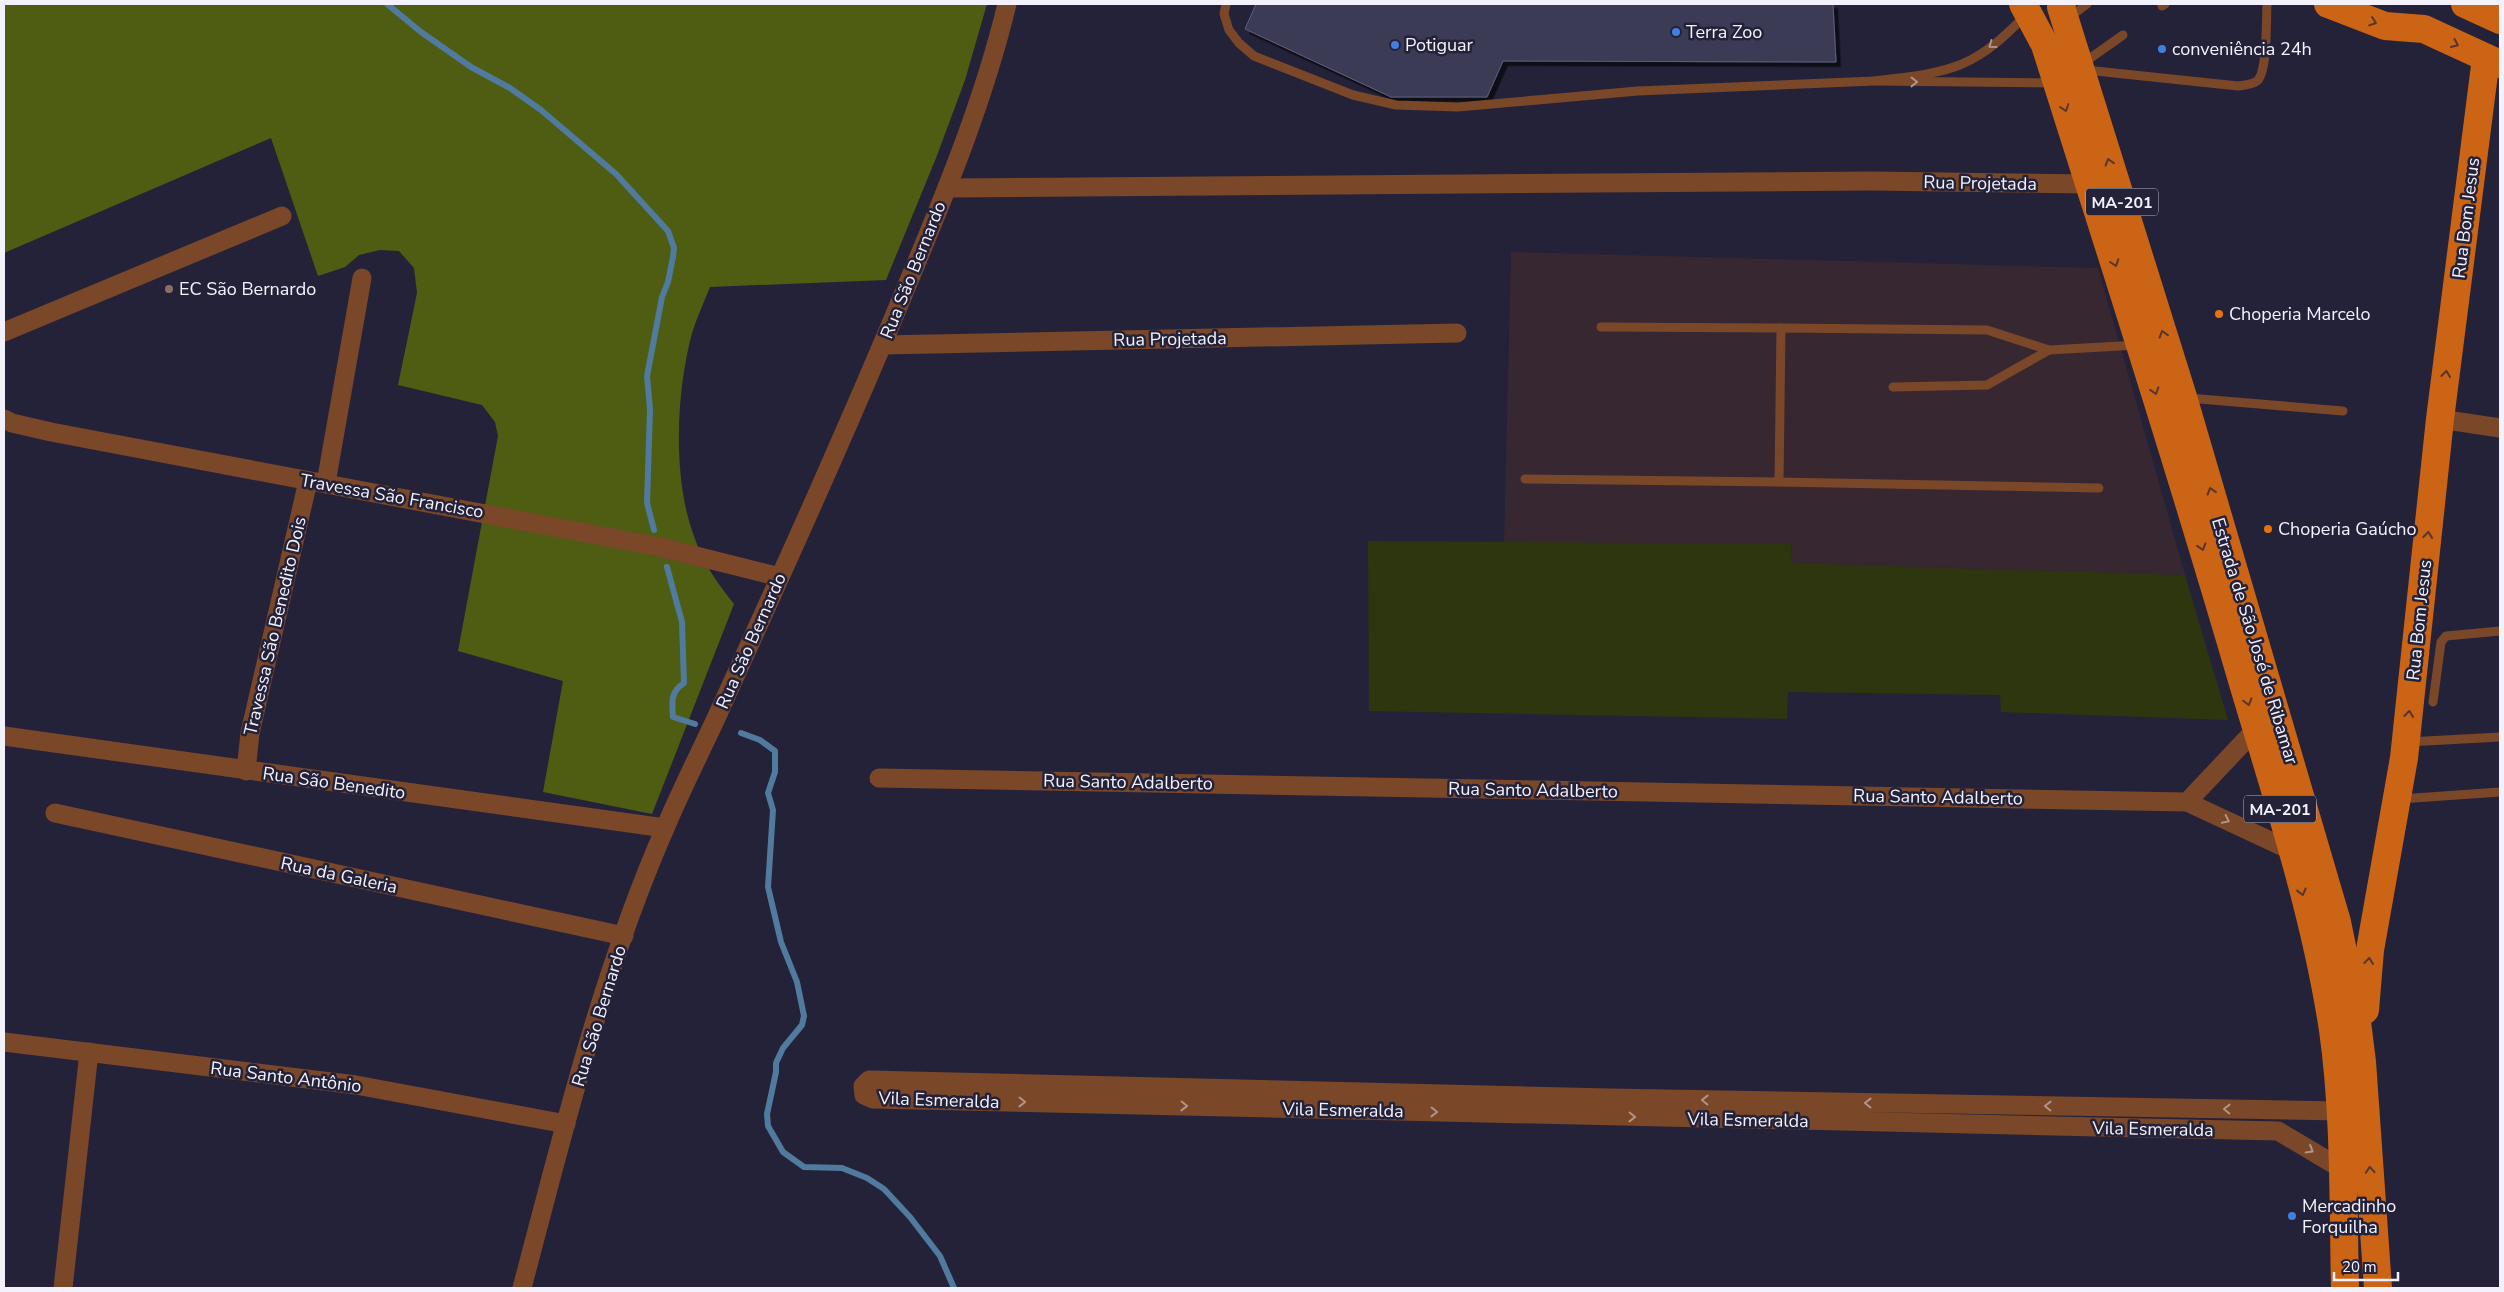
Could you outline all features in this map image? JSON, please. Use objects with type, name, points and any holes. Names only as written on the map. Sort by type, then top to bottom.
[{"type":"main road","points":[[2328,4],[2385,26],[2424,29],[2493,61]]},
{"type":"main road","points":[[2464,4],[2500,20]]},
{"type":"main road","name":"Estrada de São José de Ribamar","points":[[2026,8],[2045,45],[2072,73],[2182,397],[2320,858],[2348,973],[2362,1062],[2378,1288]]},
{"type":"main road","name":"Estrada de São José de Ribamar","points":[[2069,9],[2072,73],[2090,184],[2256,729],[2292,851],[2314,940],[2333,1031],[2340,1111],[2342,1288]]},
{"type":"main road","name":"Rua Bom Jesus","points":[[2362,1062],[2370,950],[2406,742],[2440,419],[2493,61]]},
{"type":"street","name":"Rua São Bernardo","points":[[522,1288],[566,1124],[624,936],[665,828],[780,577],[883,345],[947,188],[982,95],[1008,4]]},
{"type":"street","name":"Rua Projetada","points":[[947,188],[1870,181],[2090,184]]},
{"type":"street","points":[[4,332],[282,216]]},
{"type":"street","name":"Travessa São Benedito Dois","points":[[246,771],[250,733],[317,482],[362,278]]},
{"type":"street","name":"Rua Projetada","points":[[883,345],[1457,333]]},
{"type":"street","name":"Travessa São Francisco","points":[[4,419],[12,423],[51,432],[660,547],[780,577]]},
{"type":"street","points":[[2440,419],[2500,428]]},
{"type":"street","points":[[2187,802],[2256,729]]},
{"type":"street","name":"Rua São Benedito","points":[[4,736],[665,828]]},
{"type":"street","name":"Rua Santo Adalberto","points":[[879,778],[2187,802],[2292,851]]},
{"type":"street","name":"Rua da Galeria","points":[[55,813],[624,936]]},
{"type":"street","name":"Rua Santo Antônio","points":[[4,1042],[356,1085],[566,1124]]},
{"type":"street","points":[[63,1288],[89,1052]]},
{"type":"street","name":"Vila Esmeralda","points":[[2340,1111],[1897,1103],[1607,1107],[873,1099],[864,1095],[863,1086],[869,1080],[1607,1107],[1895,1123],[2278,1131],[2342,1169]]},
{"type":"street","points":[[1895,1123],[1897,1103]]},
{"type":"street","points":[[2080,1107],[2081,1127]]},
{"type":"lane","points":[[1226,4],[1224,14],[1229,30],[1239,44],[1254,56],[1353,95],[1396,105],[1458,107],[1638,91],[2072,73],[2238,86],[2258,81],[2263,71],[2267,4]]},
{"type":"lane","points":[[1875,82],[1962,64],[2004,37],[2026,8]]},
{"type":"lane","points":[[2072,73],[2123,36]]},
{"type":"lane","points":[[1601,327],[1987,330],[2049,350],[2140,344]]},
{"type":"lane","points":[[1779,482],[1781,328]]},
{"type":"lane","points":[[1893,387],[1987,385],[2049,350]]},
{"type":"lane","points":[[2182,397],[2343,411]]},
{"type":"lane","points":[[1525,479],[2099,488]]},
{"type":"lane","points":[[2433,702],[2441,642],[2446,636],[2500,630]]},
{"type":"lane","points":[[2406,742],[2500,737]]},
{"type":"lane","points":[[2397,799],[2500,792]]},
{"type":"shaded area","points":[[1511,252],[2098,268],[2185,575],[1792,563],[1791,544],[1504,543]]},
{"type":"green space","points":[[4,4],[987,4],[965,80],[936,158],[886,280],[710,287],[692,333],[682,382],[679,436],[680,464],[688,516],[698,548],[711,573],[734,604],[652,814],[543,792],[563,681],[458,651],[498,436],[495,422],[482,405],[398,385],[417,293],[414,268],[399,251],[380,250],[359,255],[345,267],[318,276],[271,138],[4,253]]},
{"type":"green space","points":[[1368,541],[1791,544],[1792,563],[2185,575],[2228,720],[2001,712],[2000,695],[1788,692],[1787,719],[1369,711]]},
{"type":"building","points":[[1256,4],[1833,4],[1836,62],[1503,61],[1487,97],[1391,97],[1245,29]]},
{"type":"waterway","points":[[387,4],[421,32],[471,67],[510,88],[541,110],[616,174],[668,231],[674,248],[673,257],[668,282],[662,297],[647,376],[650,409],[647,503],[654,530]]},
{"type":"waterway","points":[[667,567],[682,622],[684,683],[679,686],[674,694],[672,702],[673,717],[695,724]]},
{"type":"waterway","points":[[741,733],[760,740],[775,751],[775,772],[768,793],[773,810],[768,887],[781,942],[797,982],[804,1016],[802,1025],[783,1048],[776,1063],[776,1072],[767,1114],[768,1126],[783,1152],[804,1167],[842,1168],[867,1178],[884,1189],[910,1217],[940,1256],[954,1288]]},
{"type":"place","name":"Terra Zoo","points":[[1676,32]]},
{"type":"place","name":"Potiguar","points":[[1395,45]]},
{"type":"place","name":"conveniência 24h","points":[[2162,49]]},
{"type":"place","name":"EC São Bernardo","points":[[169,289]]},
{"type":"place","name":"Choperia Marcelo","points":[[2219,314]]},
{"type":"place","name":"Choperia Gaúcho","points":[[2268,529]]},
{"type":"place","name":"Mercadinho Forquilha","points":[[2292,1216]]}]
